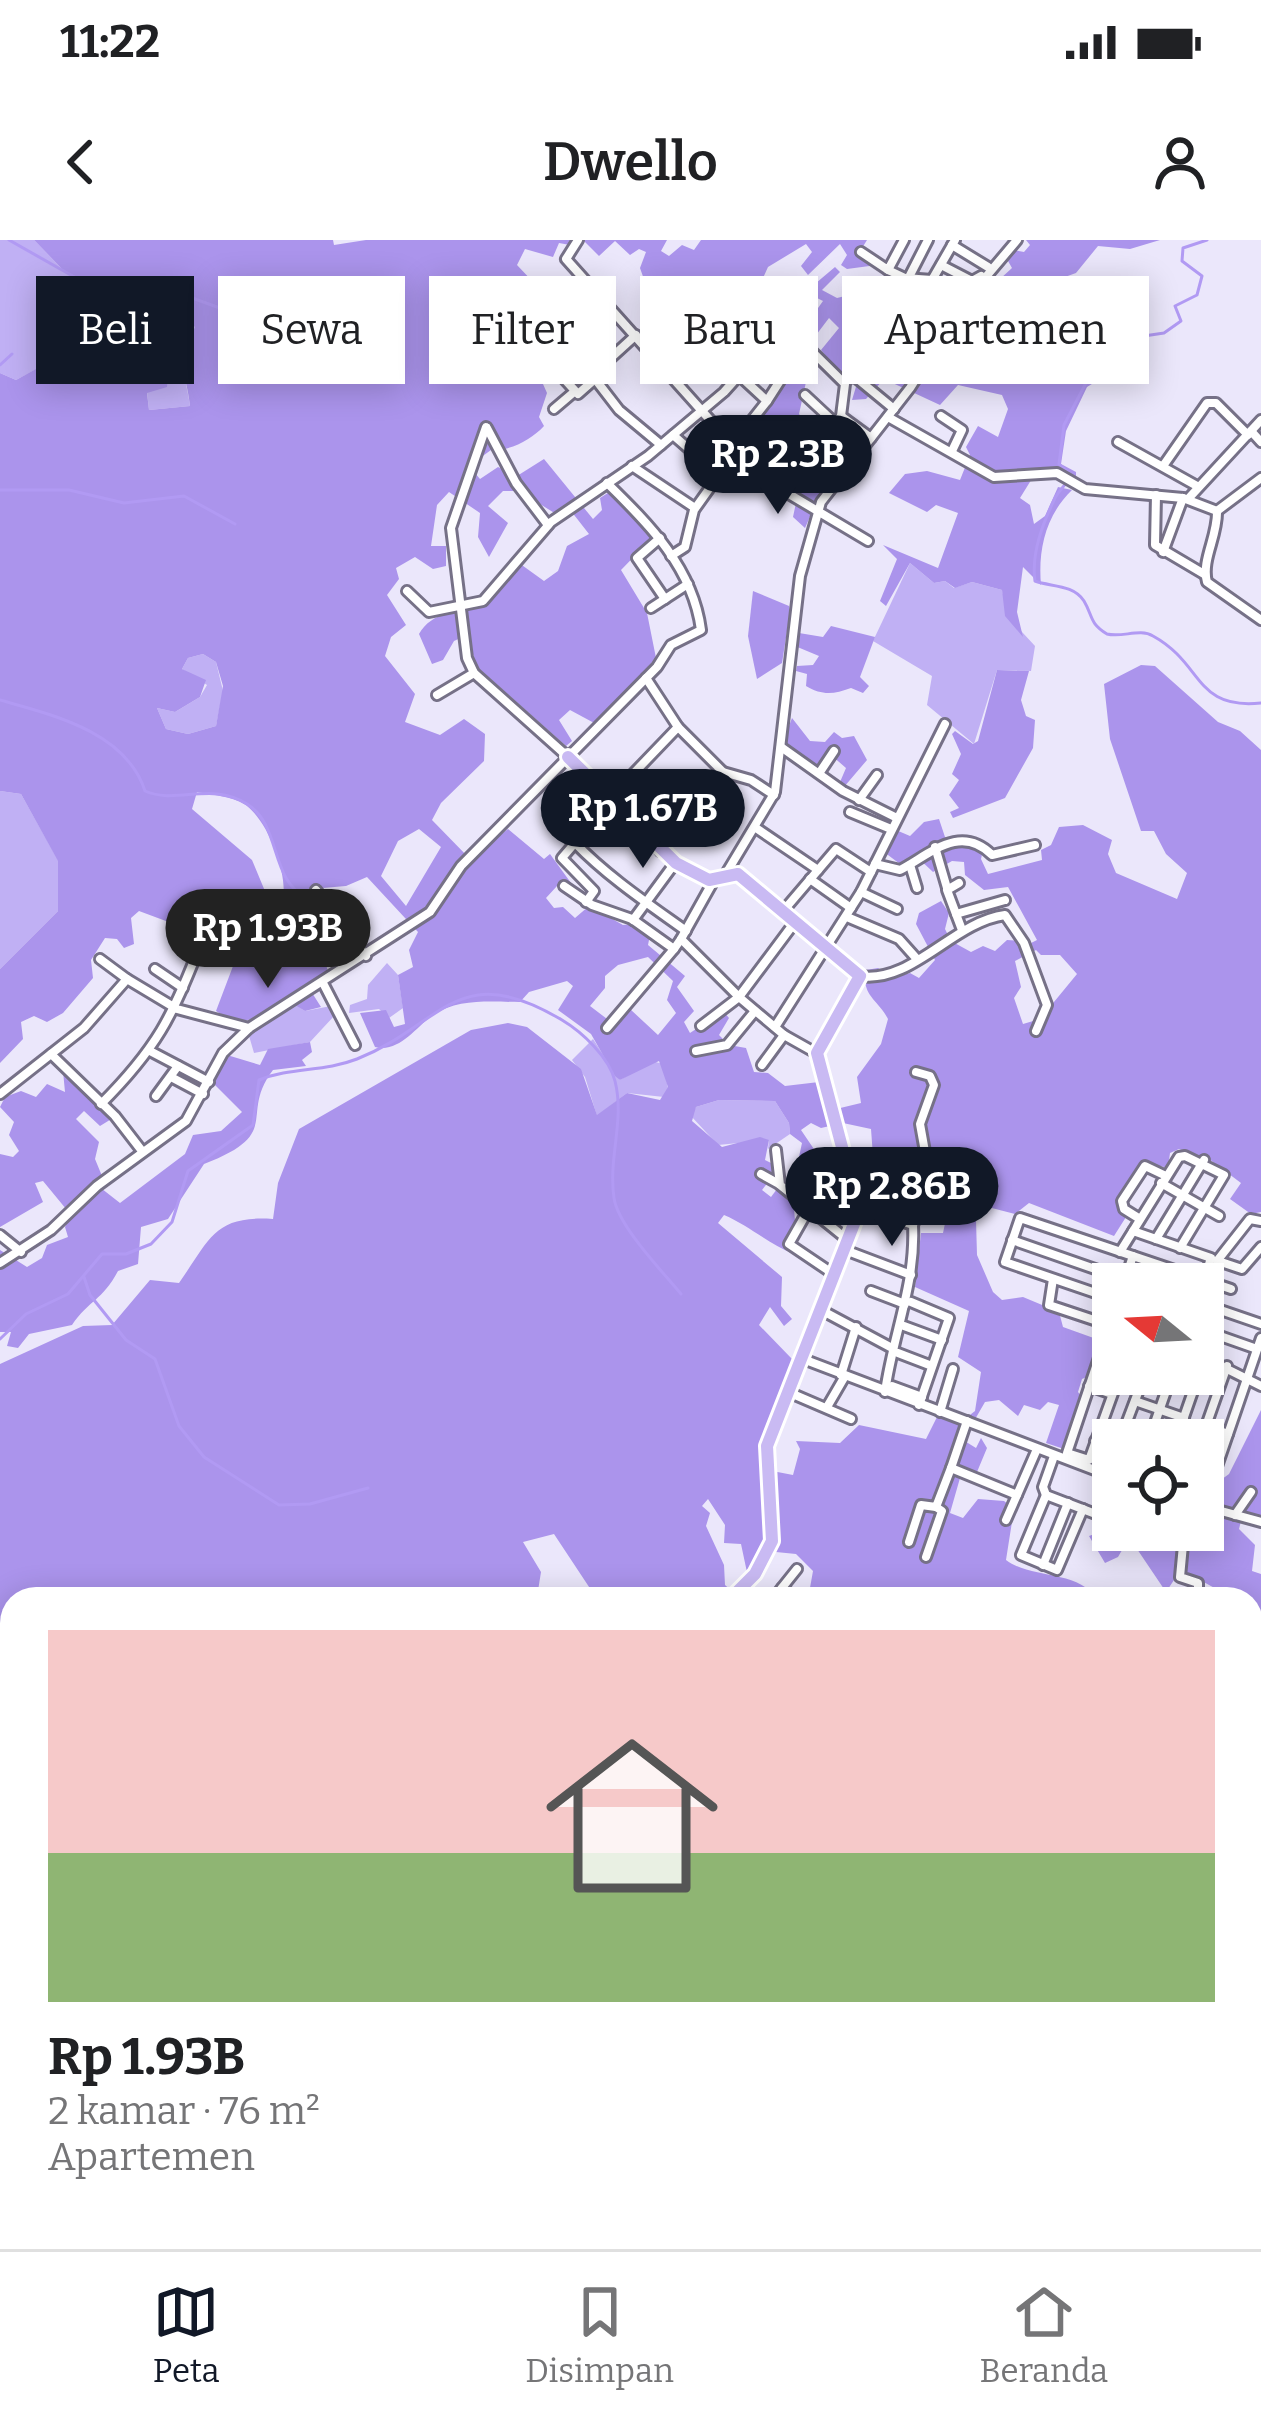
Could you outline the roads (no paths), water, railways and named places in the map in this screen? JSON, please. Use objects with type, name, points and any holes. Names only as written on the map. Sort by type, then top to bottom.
[{"type":"main road","points":[[568,757],[660,852],[700,878],[738,874],[860,976],[817,1053],[824,1095],[860,1208],[767,1446],[772,1541],[755,1574],[742,1587]]},
{"type":"street","points":[[578,240],[566,260],[762,478],[868,541]]},
{"type":"street","points":[[888,240],[902,243],[888,270]]},
{"type":"street","points":[[910,276],[928,240]]},
{"type":"street","points":[[934,276],[953,242],[988,267]]},
{"type":"street","points":[[941,265],[976,282],[1008,243]]},
{"type":"street","points":[[984,276],[1008,243]]},
{"type":"street","points":[[861,252],[901,276]]},
{"type":"street","points":[[616,353],[636,335]]},
{"type":"street","points":[[818,357],[842,381]]},
{"type":"street","points":[[567,384],[580,393],[590,384]]},
{"type":"street","points":[[598,384],[619,410],[661,445]]},
{"type":"street","points":[[407,591],[429,612],[483,601],[548,525],[661,445],[731,384]]},
{"type":"street","points":[[749,384],[767,401]]},
{"type":"street","points":[[671,556],[686,544],[695,508],[778,384]]},
{"type":"street","points":[[840,476],[809,454],[838,419],[843,384]]},
{"type":"street","points":[[862,384],[891,413],[1002,479],[1053,473],[1096,491],[1185,498],[1217,511]]},
{"type":"street","points":[[607,1028],[674,949],[774,795],[800,577],[817,514],[840,476],[911,384]]},
{"type":"street","points":[[554,409],[574,392]]},
{"type":"street","points":[[805,395],[871,438]]},
{"type":"street","points":[[1163,466],[1199,410],[1212,401],[1261,442]]},
{"type":"street","points":[[941,416],[962,430],[952,452]]},
{"type":"street","points":[[1163,552],[1185,498],[1261,420]]},
{"type":"street","points":[[548,525],[516,483],[486,427],[451,528],[474,673],[568,757]]},
{"type":"street","points":[[673,435],[719,475]]},
{"type":"street","points":[[1118,442],[1197,486]]},
{"type":"street","points":[[632,466],[695,508]]},
{"type":"street","points":[[1204,574],[1217,511],[1261,478]]},
{"type":"street","points":[[0,1263],[21,1252],[142,1151],[186,1121],[227,1046],[249,1028],[430,913],[461,866],[645,678],[671,645],[700,630],[688,584],[660,538],[607,483]]},
{"type":"street","points":[[1156,495],[1152,536],[1163,552],[1204,574],[1215,590],[1261,620]]},
{"type":"street","points":[[660,538],[637,558],[665,599]]},
{"type":"street","points":[[651,608],[688,584]]},
{"type":"street","points":[[437,695],[474,673]]},
{"type":"street","points":[[645,678],[678,727],[723,772],[751,779],[774,795]]},
{"type":"street","points":[[775,1027],[861,892],[946,724]]},
{"type":"street","points":[[608,800],[678,727]]},
{"type":"street","points":[[781,747],[859,800],[898,818]]},
{"type":"street","points":[[820,772],[834,751]]},
{"type":"street","points":[[660,852],[723,772]]},
{"type":"street","points":[[859,800],[877,775]]},
{"type":"street","points":[[850,812],[891,829]]},
{"type":"street","points":[[756,828],[818,870]]},
{"type":"street","points":[[586,902],[594,892],[562,858],[577,840],[607,876],[684,935],[739,997],[784,1035],[817,1053]]},
{"type":"street","points":[[784,910],[837,849],[873,868],[901,870],[935,847],[964,842],[992,855],[1035,845]]},
{"type":"street","points":[[935,847],[962,930]]},
{"type":"street","points":[[633,920],[676,863]]},
{"type":"street","points":[[910,866],[917,888]]},
{"type":"street","points":[[810,879],[849,912],[898,939],[916,958]]},
{"type":"street","points":[[947,888],[959,883]]},
{"type":"street","points":[[564,886],[586,902],[633,920],[674,949]]},
{"type":"street","points":[[316,890],[366,956]]},
{"type":"street","points":[[861,892],[897,909]]},
{"type":"street","points":[[956,914],[1005,900]]},
{"type":"street","points":[[860,976],[892,973],[962,930],[1000,915],[1008,918],[1024,943],[1047,1005],[1036,1031]]},
{"type":"street","points":[[701,1026],[739,997],[796,920]]},
{"type":"street","points":[[100,1104],[150,1051],[177,1009],[200,945]]},
{"type":"street","points":[[100,959],[177,1009],[249,1028]]},
{"type":"street","points":[[155,969],[183,988]]},
{"type":"street","points":[[0,1094],[84,1028],[127,979]]},
{"type":"street","points":[[323,983],[355,1045]]},
{"type":"street","points":[[696,1051],[727,1045],[755,1011]]},
{"type":"street","points":[[762,1065],[784,1035]]},
{"type":"street","points":[[150,1051],[209,1082]]},
{"type":"street","points":[[51,1054],[142,1151]]},
{"type":"street","points":[[156,1096],[178,1066]]},
{"type":"street","points":[[888,1389],[908,1303],[913,1225],[931,1185],[920,1124],[934,1085],[930,1076],[916,1072]]},
{"type":"street","points":[[171,1077],[202,1094]]},
{"type":"street","points":[[776,1150],[780,1185]]},
{"type":"street","points":[[1120,1252],[1182,1156],[1204,1160],[1224,1175],[1180,1247]]},
{"type":"street","points":[[1156,1240],[1204,1160]]},
{"type":"street","points":[[1140,1219],[1124,1209],[1122,1201],[1144,1166],[1219,1216]]},
{"type":"street","points":[[761,1174],[810,1207],[847,1245],[911,1275]]},
{"type":"street","points":[[810,1207],[788,1244],[835,1275]]},
{"type":"street","points":[[860,1208],[913,1225]]},
{"type":"street","points":[[1092,1292],[1005,1262],[1022,1217],[1152,1263]]},
{"type":"street","points":[[1212,1263],[1252,1218],[1261,1221]]},
{"type":"street","points":[[1133,1232],[1242,1269],[1261,1247]]},
{"type":"street","points":[[0,1235],[21,1252]]},
{"type":"street","points":[[1012,1240],[1092,1270]]},
{"type":"street","points":[[1131,1263],[1133,1256]]},
{"type":"street","points":[[1053,1279],[1049,1305],[1092,1317]]},
{"type":"street","points":[[1224,1287],[1231,1289]]},
{"type":"street","points":[[871,1291],[947,1315],[920,1401]]},
{"type":"street","points":[[821,1310],[932,1366]]},
{"type":"street","points":[[1224,1311],[1261,1324]]},
{"type":"street","points":[[904,1326],[942,1340]]},
{"type":"street","points":[[827,1408],[843,1376],[856,1327]]},
{"type":"street","points":[[1224,1337],[1257,1349]]},
{"type":"street","points":[[1224,1446],[1261,1338]]},
{"type":"street","points":[[803,1359],[1092,1470]]},
{"type":"street","points":[[1224,1365],[1261,1387]]},
{"type":"street","points":[[1208,1419],[1227,1366]]},
{"type":"street","points":[[940,1412],[953,1369]]},
{"type":"street","points":[[1092,1378],[1066,1451],[1089,1460],[1092,1451]]},
{"type":"street","points":[[788,1392],[851,1419]]},
{"type":"street","points":[[1128,1419],[1137,1395]]},
{"type":"street","points":[[1156,1419],[1164,1395]]},
{"type":"street","points":[[1135,1401],[1184,1418],[1192,1395]]},
{"type":"street","points":[[936,1508],[968,1420]]},
{"type":"street","points":[[1224,1433],[1228,1434]]},
{"type":"street","points":[[1006,1520],[1037,1449]]},
{"type":"street","points":[[1054,1456],[1042,1487],[1046,1495],[1092,1513]]},
{"type":"street","points":[[951,1468],[1017,1495]]},
{"type":"street","points":[[1235,1515],[1251,1492]]},
{"type":"street","points":[[1046,1495],[1022,1555],[1043,1565],[1058,1570],[1083,1509]]},
{"type":"street","points":[[1043,1565],[1068,1503]]},
{"type":"street","points":[[909,1542],[921,1504],[942,1511],[926,1557]]},
{"type":"street","points":[[1224,1512],[1261,1522]]},
{"type":"street","points":[[1182,1551],[1180,1577],[1198,1587]]},
{"type":"street","points":[[783,1587],[797,1569]]},
{"type":"waterway","points":[[9,240],[85,283],[113,290],[133,284],[162,287],[218,307]]},
{"type":"waterway","points":[[1207,240],[1183,248],[1182,261],[1202,276],[1197,295],[1175,306],[1181,321],[1164,333],[1144,336],[1113,367],[1088,379],[1064,425],[1059,464],[1070,474],[1042,528],[1035,581],[1079,596],[1094,623],[1107,634],[1153,636],[1223,699],[1261,703]]},
{"type":"waterway","points":[[0,365],[12,354]]},
{"type":"waterway","points":[[0,490],[69,490],[124,503],[184,496],[235,524]]},
{"type":"waterway","points":[[0,700],[64,720],[105,740],[122,754],[145,791],[169,796],[220,794],[247,804],[266,825],[287,879],[307,898]]},
{"type":"waterway","points":[[0,1339],[26,1314],[68,1294],[102,1254],[126,1254],[151,1244],[172,1222],[188,1171],[253,1125],[259,1080],[357,1059],[452,1003],[474,996],[498,995],[527,1002],[562,1020],[601,1054],[618,1096],[613,1168],[617,1209],[681,1294]]},
{"type":"waterway","points":[[84,1277],[90,1295],[126,1340],[155,1359],[179,1426],[204,1457],[279,1505],[310,1504],[368,1488]]}]
